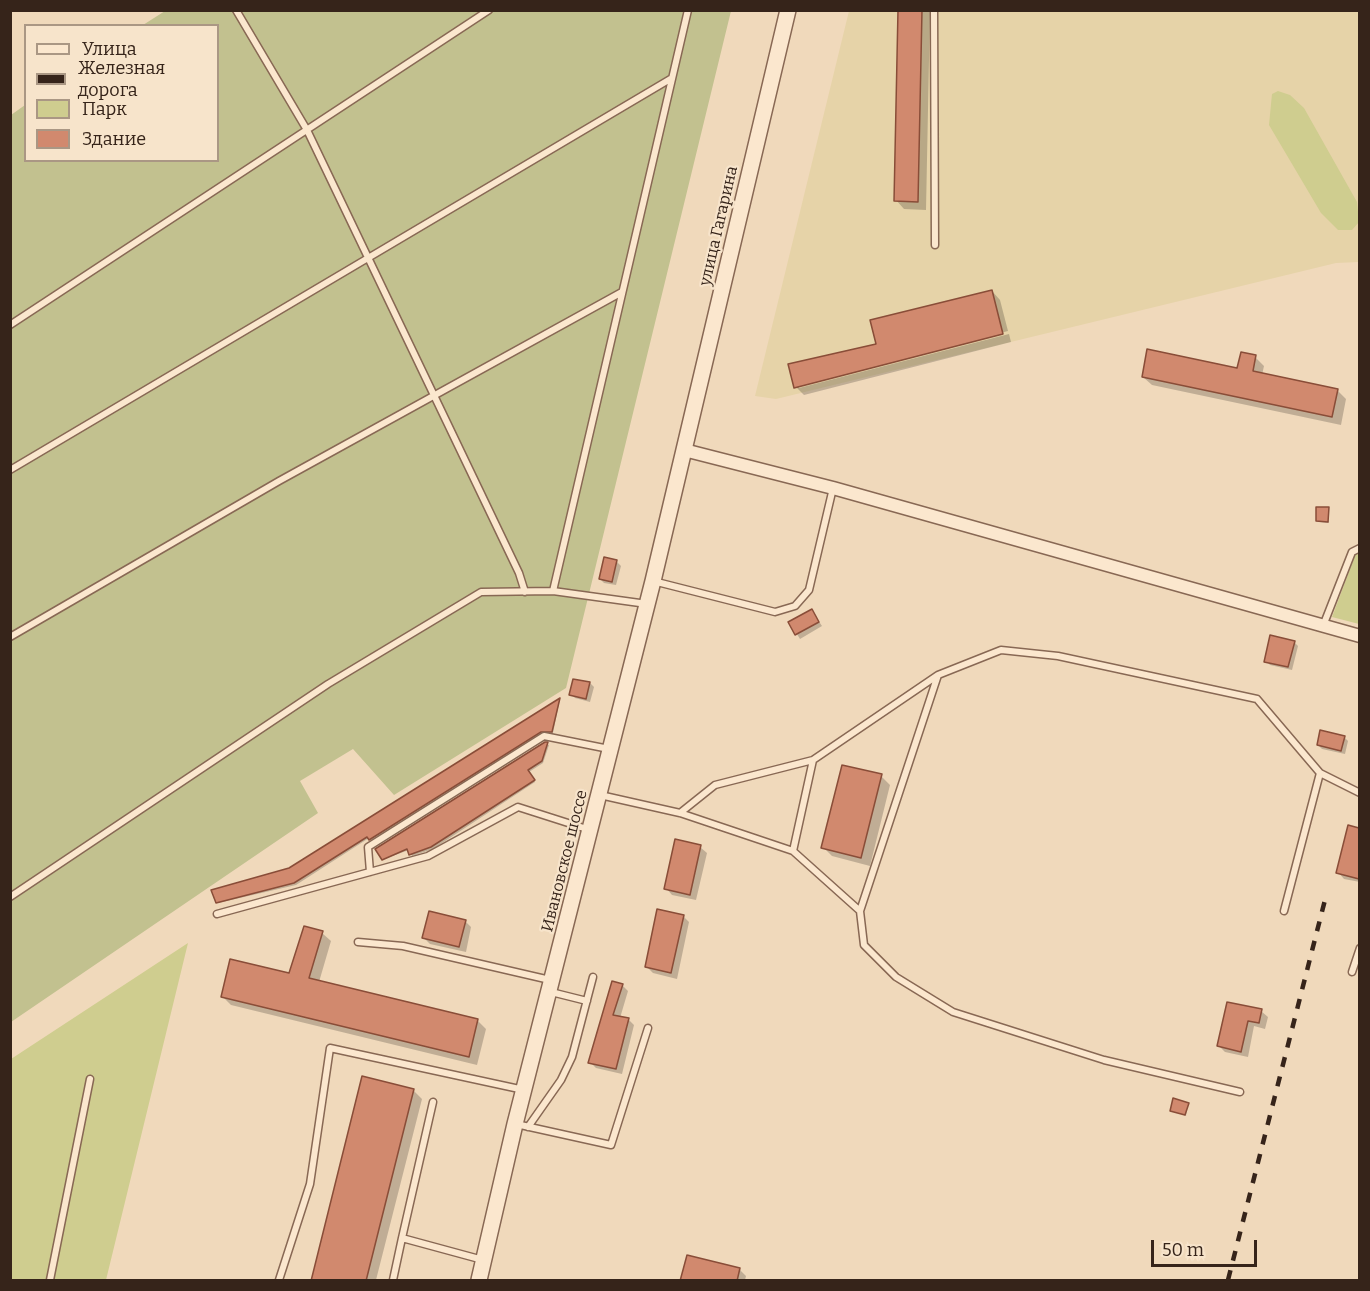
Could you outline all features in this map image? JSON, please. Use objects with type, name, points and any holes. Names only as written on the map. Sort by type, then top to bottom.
[{"type":"street","name":"улица Гагарина","points":[[684,450],[788,10]]},
{"type":"street","points":[[684,450],[833,488],[1359,636]]},
{"type":"street","name":"Ивановское шоссе","points":[[479,1281],[522,1126],[525,1090],[684,450]]},
{"type":"lane","points":[[236,10],[307,130],[435,395],[519,573],[525,591]]},
{"type":"lane","points":[[10,325],[489,10]]},
{"type":"lane","points":[[553,591],[688,10]]},
{"type":"lane","points":[[934,10],[935,245]]},
{"type":"lane","points":[[10,470],[672,78]]},
{"type":"lane","points":[[10,637],[279,482],[622,292]]},
{"type":"lane","points":[[653,581],[775,612],[795,606],[809,590],[833,488]]},
{"type":"lane","points":[[1323,627],[1352,552],[1359,548]]},
{"type":"lane","points":[[10,897],[328,684],[481,592],[553,591],[647,604]]},
{"type":"lane","points":[[680,813],[715,785],[813,760],[938,675],[1001,650],[1058,656],[1257,699],[1320,773],[1359,793]]},
{"type":"lane","points":[[938,675],[860,911],[864,945],[896,977],[953,1012],[1104,1060],[1240,1092]]},
{"type":"lane","points":[[370,872],[369,847],[544,736],[611,749]]},
{"type":"lane","points":[[793,851],[813,760]]},
{"type":"lane","points":[[1284,911],[1320,773]]},
{"type":"lane","points":[[600,795],[680,813],[793,851],[860,911]]},
{"type":"lane","points":[[217,914],[428,856],[518,807],[591,830]]},
{"type":"lane","points":[[358,942],[403,946],[552,986],[587,1000]]},
{"type":"lane","points":[[1352,972],[1359,948]]},
{"type":"lane","points":[[593,977],[572,1056],[561,1080],[522,1126],[611,1145],[648,1028]]},
{"type":"lane","points":[[279,1281],[310,1184],[330,1048],[525,1090]]},
{"type":"lane","points":[[50,1281],[90,1079]]},
{"type":"lane","points":[[393,1281],[433,1102]]},
{"type":"lane","points":[[402,1238],[484,1260]]},
{"type":"shaded area","points":[[165,11],[731,11],[566,688],[394,795],[353,749],[300,781],[318,813],[11,1022],[11,115],[24,106],[24,162],[219,162],[219,24],[145,24]]},
{"type":"shaded area","points":[[849,11],[1359,11],[1359,262],[1336,263],[776,399],[755,396]]},
{"type":"green space","points":[[1278,91],[1290,95],[1304,108],[1357,202],[1359,222],[1352,230],[1338,230],[1321,213],[1269,125],[1272,94]]},
{"type":"green space","points":[[1359,545],[1359,624],[1332,617]]},
{"type":"green space","points":[[188,943],[106,1280],[11,1280],[11,1059]]},
{"type":"building","points":[[898,10],[922,10],[918,202],[894,201]]},
{"type":"building","points":[[992,290],[1003,334],[794,388],[788,364],[876,344],[870,320]]},
{"type":"building","points":[[1147,349],[1237,368],[1241,352],[1256,355],[1253,371],[1338,389],[1332,417],[1142,377]]},
{"type":"building","points":[[1316,507],[1329,507],[1328,522],[1316,521]]},
{"type":"building","points":[[604,557],[617,560],[612,582],[599,579]]},
{"type":"building","points":[[812,609],[819,622],[795,635],[788,622]]},
{"type":"building","points":[[1270,635],[1295,641],[1288,667],[1264,662]]},
{"type":"building","points":[[573,679],[590,682],[586,699],[569,695]]},
{"type":"building","points":[[560,698],[552,732],[541,732],[369,840],[367,837],[294,883],[216,903],[211,890],[289,868]]},
{"type":"building","points":[[1320,730],[1345,736],[1341,751],[1317,745]]},
{"type":"building","points":[[548,742],[542,761],[528,770],[535,780],[431,847],[409,855],[407,849],[382,860],[375,849]]},
{"type":"building","points":[[842,765],[882,774],[861,858],[821,848]]},
{"type":"building","points":[[1348,825],[1359,828],[1359,879],[1336,873]]},
{"type":"building","points":[[675,839],[701,845],[690,895],[664,889]]},
{"type":"building","points":[[657,909],[684,915],[671,973],[645,967]]},
{"type":"building","points":[[429,911],[466,920],[459,947],[422,938]]},
{"type":"building","points":[[304,926],[323,931],[309,978],[478,1019],[469,1057],[221,997],[230,959],[289,973]]},
{"type":"building","points":[[612,981],[623,984],[613,1015],[629,1018],[616,1069],[588,1063]]},
{"type":"building","points":[[1227,1002],[1262,1009],[1259,1023],[1248,1021],[1241,1052],[1217,1046]]},
{"type":"building","points":[[362,1076],[414,1089],[366,1281],[311,1281]]},
{"type":"building","points":[[1173,1098],[1189,1103],[1185,1115],[1170,1111]]},
{"type":"building","points":[[687,1255],[740,1268],[737,1281],[680,1281]]},
{"type":"railway","points":[[1228,1280],[1326,896]]}]
